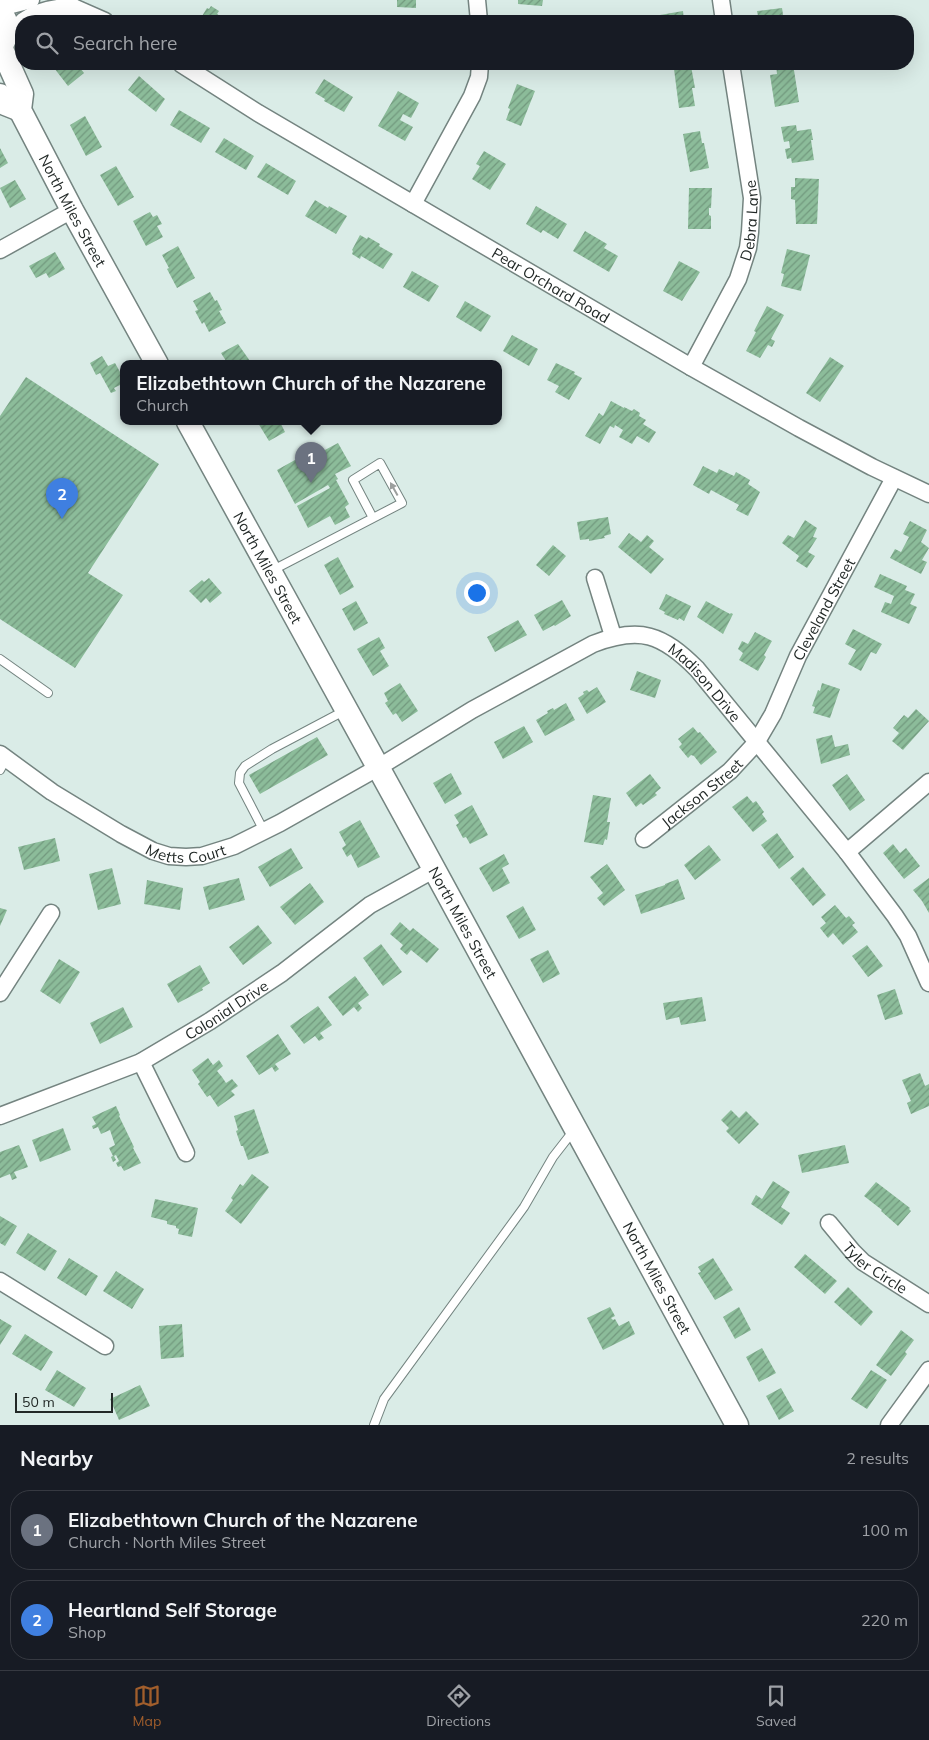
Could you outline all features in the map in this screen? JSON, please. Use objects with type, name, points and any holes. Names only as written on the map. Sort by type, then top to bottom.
[{"type":"main road","name":"North Miles Street","points":[[0,9],[6,20],[15,60]]},
{"type":"main road","name":"North Miles Street","points":[[17,70],[22,94],[20,110],[72,210],[155,360]]},
{"type":"main road","name":"North Miles Street","points":[[0,95],[5,104],[20,110]]},
{"type":"main road","name":"North Miles Street","points":[[190,425],[435,869],[737,1425]]},
{"type":"street","points":[[0,9],[31,0]]},
{"type":"street","points":[[56,0],[91,15]]},
{"type":"street","points":[[477,0],[478,15]]},
{"type":"street","points":[[721,0],[723,15]]},
{"type":"street","points":[[34,15],[38,12],[58,7],[73,7]]},
{"type":"street","name":"Pear Orchard Road","points":[[191,70],[258,113],[691,366],[799,428],[894,478],[929,494]]},
{"type":"street","points":[[413,204],[472,96],[480,70]]},
{"type":"street","name":"Debra Lane","points":[[691,366],[738,278],[748,248],[752,198],[732,70]]},
{"type":"street","points":[[0,250],[72,210]]},
{"type":"street","name":"Cleveland Street","points":[[756,743],[773,714],[798,656],[894,478]]},
{"type":"street","points":[[595,578],[613,636]]},
{"type":"street","name":"Madison Drive","points":[[379,767],[472,710],[592,644],[613,636],[629,634],[647,636],[665,642],[682,654],[715,689],[756,743],[847,852],[908,936],[929,983]]},
{"type":"street","name":"Jackson Street","points":[[644,840],[730,771],[756,743]]},
{"type":"street","name":"Metts Court","points":[[2,761],[121,834],[153,851],[169,856],[186,857],[218,852],[264,831],[379,767]]},
{"type":"street","points":[[847,852],[929,782]]},
{"type":"street","name":"Colonial Drive","points":[[0,1116],[141,1062],[282,973],[370,905],[435,869]]},
{"type":"street","points":[[0,993],[50,913]]},
{"type":"street","points":[[141,1062],[186,1153]]},
{"type":"street","name":"Tyler Circle","points":[[829,1222],[852,1252],[863,1262],[929,1304]]},
{"type":"street","points":[[0,1281],[105,1346]]},
{"type":"street","points":[[889,1425],[929,1370]]},
{"type":"lane","points":[[271,571],[402,503],[380,464],[353,480],[373,518]]},
{"type":"lane","points":[[0,659],[48,694]]},
{"type":"lane","points":[[264,831],[239,783],[240,773],[245,766],[272,749],[346,710]]},
{"type":"lane","points":[[374,1425],[384,1399],[524,1207],[553,1157],[575,1128]]},
{"type":"building","points":[[397,0],[416,0],[416,8],[397,7]]},
{"type":"building","points":[[518,0],[543,0],[542,6],[518,4]]},
{"type":"building","points":[[211,6],[219,11],[217,14],[218,15],[203,15],[207,8],[209,9]]},
{"type":"building","points":[[782,8],[783,15],[758,15],[757,11]]},
{"type":"building","points":[[683,11],[683,15],[660,15]]},
{"type":"building","points":[[56,70],[82,70],[84,73],[68,86]]},
{"type":"building","points":[[674,70],[692,70],[695,88],[692,88],[695,106],[679,108]]},
{"type":"building","points":[[777,70],[794,70],[799,102],[775,107],[770,75],[777,74]]},
{"type":"building","points":[[139,76],[165,99],[156,112],[128,90]]},
{"type":"building","points":[[324,79],[353,97],[344,112],[324,101],[325,99],[315,93]]},
{"type":"building","points":[[517,84],[535,91],[521,126],[506,120],[510,109],[508,108]]},
{"type":"building","points":[[398,91],[419,103],[411,118],[403,114],[400,120],[413,127],[405,141],[378,126]]},
{"type":"building","points":[[179,110],[210,128],[201,143],[170,125]]},
{"type":"building","points":[[85,116],[102,147],[86,156],[70,125]]},
{"type":"building","points":[[796,125],[797,131],[811,129],[814,160],[792,163],[791,158],[787,159],[785,149],[790,148],[789,141],[784,142],[781,127]]},
{"type":"building","points":[[700,131],[709,168],[690,172],[683,134]]},
{"type":"building","points":[[224,138],[254,156],[246,170],[215,152]]},
{"type":"building","points":[[0,148],[8,163],[0,168]]},
{"type":"building","points":[[484,151],[506,164],[490,190],[472,179],[480,166],[476,164]]},
{"type":"building","points":[[266,163],[296,181],[288,195],[257,177]]},
{"type":"building","points":[[116,166],[134,197],[118,206],[100,175]]},
{"type":"building","points":[[795,178],[819,179],[817,224],[796,224],[795,200],[791,199],[791,187],[795,187]]},
{"type":"building","points":[[15,180],[26,199],[10,208],[0,188]]},
{"type":"building","points":[[689,188],[712,188],[711,208],[709,208],[711,229],[688,229]]},
{"type":"building","points":[[315,200],[347,216],[336,234],[305,216]]},
{"type":"building","points":[[536,206],[567,224],[558,239],[543,230],[541,233],[526,224]]},
{"type":"building","points":[[150,212],[153,217],[157,215],[162,224],[157,226],[163,237],[146,246],[133,221]]},
{"type":"building","points":[[585,231],[607,244],[604,248],[618,256],[609,272],[573,251]]},
{"type":"building","points":[[360,235],[367,239],[368,237],[393,254],[383,269],[361,256],[360,259],[352,254],[352,250]]},
{"type":"building","points":[[178,246],[195,278],[177,288],[162,255]]},
{"type":"building","points":[[787,249],[810,255],[801,291],[781,286],[784,274],[781,273]]},
{"type":"building","points":[[55,252],[65,269],[49,278],[46,273],[36,278],[29,266]]},
{"type":"building","points":[[679,261],[700,272],[682,301],[663,291]]},
{"type":"building","points":[[412,271],[439,286],[429,302],[403,287]]},
{"type":"building","points":[[210,292],[215,301],[217,300],[222,310],[219,311],[226,323],[209,332],[195,311],[198,310],[193,301]]},
{"type":"building","points":[[465,301],[491,316],[481,332],[456,317]]},
{"type":"building","points":[[767,306],[784,315],[771,339],[775,341],[772,347],[768,345],[760,358],[746,351]]},
{"type":"building","points":[[512,335],[538,349],[529,366],[503,351]]},
{"type":"building","points":[[238,344],[249,360],[225,360],[221,353]]},
{"type":"building","points":[[102,356],[108,366],[115,363],[120,372],[120,385],[114,388],[116,391],[111,393],[100,373],[96,375],[90,363]]},
{"type":"building","points":[[830,357],[844,366],[820,402],[806,393]]},
{"type":"building","points":[[556,363],[575,372],[574,374],[582,378],[569,400],[555,392],[559,386],[547,380]]},
{"type":"building","points":[[26,377],[159,464],[88,573],[123,595],[75,668],[0,619],[0,416]]},
{"type":"building","points":[[611,401],[640,413],[639,416],[646,420],[643,424],[656,432],[649,443],[637,436],[632,444],[619,437],[623,430],[615,425],[614,428],[610,426],[600,444],[585,436],[599,413],[603,416]]},
{"type":"building","points":[[259,425],[282,425],[285,432],[269,441]]},
{"type":"building","points":[[338,443],[351,466],[335,474],[338,479],[336,480],[349,504],[345,507],[350,517],[335,525],[330,516],[308,528],[297,506],[330,488],[328,485],[295,504],[277,470],[320,446],[323,451]]},
{"type":"building","points":[[703,466],[717,473],[719,469],[734,476],[736,472],[750,480],[748,484],[760,492],[748,516],[736,510],[739,505],[711,490],[709,494],[693,485]]},
{"type":"building","points":[[608,517],[611,534],[604,536],[605,538],[589,541],[589,539],[580,540],[577,522]]},
{"type":"building","points":[[805,520],[817,528],[813,537],[817,538],[808,552],[815,556],[807,568],[796,561],[799,556],[782,543],[788,535],[794,538]]},
{"type":"building","points":[[910,521],[927,530],[921,542],[929,548],[922,560],[927,562],[921,574],[890,558],[895,549],[901,552],[909,537],[903,534]]},
{"type":"building","points":[[629,533],[641,542],[647,535],[654,541],[649,547],[664,559],[651,574],[618,547]]},
{"type":"building","points":[[553,545],[566,556],[549,576],[536,565]]},
{"type":"building","points":[[338,557],[354,587],[340,595],[324,565]]},
{"type":"building","points":[[880,574],[907,586],[905,590],[915,594],[910,604],[917,607],[909,624],[881,612],[885,602],[891,604],[894,596],[874,587]]},
{"type":"building","points":[[209,578],[222,593],[210,603],[206,598],[201,603],[189,591],[202,580],[204,582]]},
{"type":"building","points":[[666,594],[691,606],[684,621],[664,614],[665,612],[659,609]]},
{"type":"building","points":[[562,600],[571,616],[543,631],[534,615]]},
{"type":"building","points":[[356,601],[368,623],[354,631],[342,609]]},
{"type":"building","points":[[706,601],[733,614],[723,634],[697,617]]},
{"type":"building","points":[[518,620],[527,635],[495,652],[487,637]]},
{"type":"building","points":[[853,629],[882,644],[876,654],[871,652],[861,671],[848,664],[856,650],[845,644]]},
{"type":"building","points":[[755,632],[772,641],[758,671],[739,660],[743,653],[738,649],[742,641],[748,644]]},
{"type":"building","points":[[379,637],[385,648],[380,651],[389,666],[373,676],[357,649]]},
{"type":"building","points":[[637,671],[661,680],[655,698],[630,690]]},
{"type":"building","points":[[400,683],[418,711],[402,722],[396,713],[393,715],[385,703],[388,701],[384,693]]},
{"type":"building","points":[[822,683],[840,689],[830,718],[813,713],[815,707],[812,706]]},
{"type":"building","points":[[597,687],[606,702],[587,714],[578,698],[584,694],[583,692],[587,690],[589,692]]},
{"type":"building","points":[[566,703],[575,720],[545,736],[536,720],[548,713],[547,711],[553,708],[554,710]]},
{"type":"building","points":[[916,709],[929,721],[903,750],[892,741],[899,733],[893,728],[904,715],[908,718]]},
{"type":"building","points":[[524,726],[533,742],[503,759],[494,742]]},
{"type":"building","points":[[693,727],[698,733],[700,732],[717,752],[701,765],[694,756],[691,755],[688,758],[679,747],[682,744],[678,739]]},
{"type":"building","points":[[832,735],[835,747],[848,744],[850,755],[821,764],[816,739]]},
{"type":"building","points":[[317,737],[328,755],[260,794],[249,775]]},
{"type":"building","points":[[451,773],[462,794],[445,804],[433,783]]},
{"type":"building","points":[[650,774],[661,788],[655,793],[657,795],[643,805],[641,803],[636,807],[626,793]]},
{"type":"building","points":[[847,774],[865,800],[850,811],[832,785]]},
{"type":"building","points":[[593,795],[611,798],[607,822],[610,822],[607,840],[605,839],[603,845],[584,842]]},
{"type":"building","points":[[747,796],[753,803],[756,801],[764,812],[762,814],[767,821],[753,832],[732,807]]},
{"type":"building","points":[[472,805],[488,835],[470,844],[466,837],[463,838],[456,825],[459,823],[454,815]]},
{"type":"building","points":[[360,820],[380,857],[358,868],[351,854],[347,857],[342,848],[346,845],[339,832]]},
{"type":"building","points":[[777,833],[794,857],[779,869],[761,845]]},
{"type":"building","points":[[55,838],[60,861],[24,870],[18,847]]},
{"type":"building","points":[[893,844],[900,853],[906,848],[920,866],[904,879],[883,853]]},
{"type":"building","points":[[709,845],[721,860],[695,880],[684,865]]},
{"type":"building","points":[[291,848],[303,868],[270,887],[258,867]]},
{"type":"building","points":[[504,854],[509,864],[502,868],[510,883],[493,892],[479,868]]},
{"type":"building","points":[[607,864],[625,890],[604,906],[597,898],[603,893],[590,877]]},
{"type":"building","points":[[803,867],[826,895],[813,906],[790,878]]},
{"type":"building","points":[[112,868],[121,904],[98,910],[89,874]]},
{"type":"building","points":[[239,878],[245,900],[209,910],[203,887]]},
{"type":"building","points":[[929,878],[929,913],[913,890]]},
{"type":"building","points":[[678,879],[685,899],[641,914],[635,895]]},
{"type":"building","points":[[147,880],[183,888],[180,910],[144,904]]},
{"type":"building","points":[[310,883],[324,902],[295,925],[280,907]]},
{"type":"building","points":[[835,905],[846,918],[849,916],[855,923],[852,925],[858,932],[843,945],[833,933],[828,938],[820,928],[826,923],[821,917]]},
{"type":"building","points":[[523,906],[536,930],[519,939],[506,916]]},
{"type":"building","points":[[0,908],[7,910],[0,926]]},
{"type":"building","points":[[400,922],[410,931],[413,928],[439,949],[427,963],[411,950],[407,955],[400,949],[403,945],[390,934]]},
{"type":"building","points":[[258,925],[272,943],[243,965],[229,947]]},
{"type":"building","points":[[381,944],[402,972],[383,986],[363,958]]},
{"type":"building","points":[[867,945],[883,966],[868,977],[852,956]]},
{"type":"building","points":[[548,950],[560,974],[543,983],[530,959]]},
{"type":"building","points":[[59,959],[80,972],[60,1004],[40,991]]},
{"type":"building","points":[[200,965],[210,983],[202,988],[203,990],[178,1003],[167,984]]},
{"type":"building","points":[[355,976],[369,995],[358,1003],[362,1008],[358,1012],[354,1007],[343,1016],[328,997]]},
{"type":"building","points":[[895,989],[903,1014],[885,1020],[877,995]]},
{"type":"building","points":[[702,997],[706,1021],[681,1025],[679,1017],[666,1020],[663,1003]]},
{"type":"building","points":[[318,1006],[332,1025],[320,1033],[324,1038],[319,1041],[315,1036],[304,1044],[290,1026]]},
{"type":"building","points":[[123,1007],[133,1027],[100,1044],[90,1023]]},
{"type":"building","points":[[278,1034],[291,1054],[275,1064],[279,1069],[275,1072],[272,1067],[259,1075],[246,1056]]},
{"type":"building","points":[[208,1058],[213,1065],[219,1060],[223,1066],[217,1071],[226,1083],[232,1079],[238,1086],[231,1091],[235,1095],[218,1107],[210,1095],[207,1097],[198,1084],[200,1082],[192,1070]]},
{"type":"building","points":[[920,1073],[925,1086],[929,1084],[929,1106],[911,1114],[907,1103],[911,1101],[902,1080]]},
{"type":"building","points":[[116,1106],[141,1163],[124,1171],[116,1163],[119,1161],[116,1155],[114,1156],[116,1160],[113,1162],[111,1157],[113,1156],[109,1148],[115,1145],[110,1130],[101,1134],[98,1127],[93,1129],[92,1126],[96,1124],[92,1117]]},
{"type":"building","points":[[254,1109],[269,1153],[248,1160],[236,1131],[238,1130],[234,1116]]},
{"type":"building","points":[[731,1110],[739,1118],[746,1111],[759,1124],[739,1144],[726,1131],[729,1128],[721,1120]]},
{"type":"building","points":[[63,1128],[71,1150],[40,1162],[32,1140]]},
{"type":"building","points":[[19,1145],[28,1167],[14,1172],[17,1178],[12,1180],[10,1174],[0,1178],[0,1152]]},
{"type":"building","points":[[845,1145],[849,1163],[802,1173],[798,1155]]},
{"type":"building","points":[[252,1174],[269,1187],[241,1224],[225,1211],[233,1200],[231,1198],[240,1184],[243,1186]]},
{"type":"building","points":[[773,1181],[790,1192],[781,1207],[790,1213],[782,1225],[751,1204],[756,1195],[762,1199]]},
{"type":"building","points":[[876,1182],[910,1208],[911,1211],[898,1226],[864,1196]]},
{"type":"building","points":[[155,1199],[198,1208],[192,1237],[178,1234],[179,1229],[176,1226],[167,1224],[167,1221],[151,1217]]},
{"type":"building","points":[[0,1216],[17,1226],[5,1246],[0,1243]]},
{"type":"building","points":[[28,1233],[57,1251],[45,1271],[16,1253]]},
{"type":"building","points":[[805,1254],[837,1281],[825,1294],[794,1267]]},
{"type":"building","points":[[69,1258],[98,1276],[86,1296],[57,1278]]},
{"type":"building","points":[[713,1258],[733,1290],[715,1300],[698,1273],[701,1272],[698,1267]]},
{"type":"building","points":[[116,1271],[144,1289],[132,1309],[103,1291]]},
{"type":"building","points":[[848,1287],[873,1312],[861,1326],[834,1302]]},
{"type":"building","points":[[610,1307],[615,1316],[611,1318],[615,1319],[619,1326],[629,1321],[635,1334],[603,1350],[587,1318]]},
{"type":"building","points":[[739,1307],[751,1330],[735,1339],[723,1317]]},
{"type":"building","points":[[0,1319],[12,1326],[0,1345]]},
{"type":"building","points":[[182,1324],[184,1357],[161,1359],[159,1326]]},
{"type":"building","points":[[901,1330],[914,1340],[905,1352],[907,1354],[891,1376],[876,1365]]},
{"type":"building","points":[[25,1334],[53,1352],[41,1371],[12,1354]]},
{"type":"building","points":[[762,1348],[776,1373],[759,1382],[746,1357]]},
{"type":"building","points":[[57,1370],[86,1388],[74,1407],[45,1390]]},
{"type":"building","points":[[871,1370],[887,1380],[867,1409],[851,1399]]},
{"type":"building","points":[[140,1385],[150,1406],[119,1420],[110,1399]]},
{"type":"building","points":[[781,1388],[794,1411],[779,1420],[766,1396]]},
{"type":"place","name":"Elizabethtown Church of the Nazarene","points":[[311,483]]},
{"type":"place","name":"Heartland Self Storage","points":[[62,519]]}]
